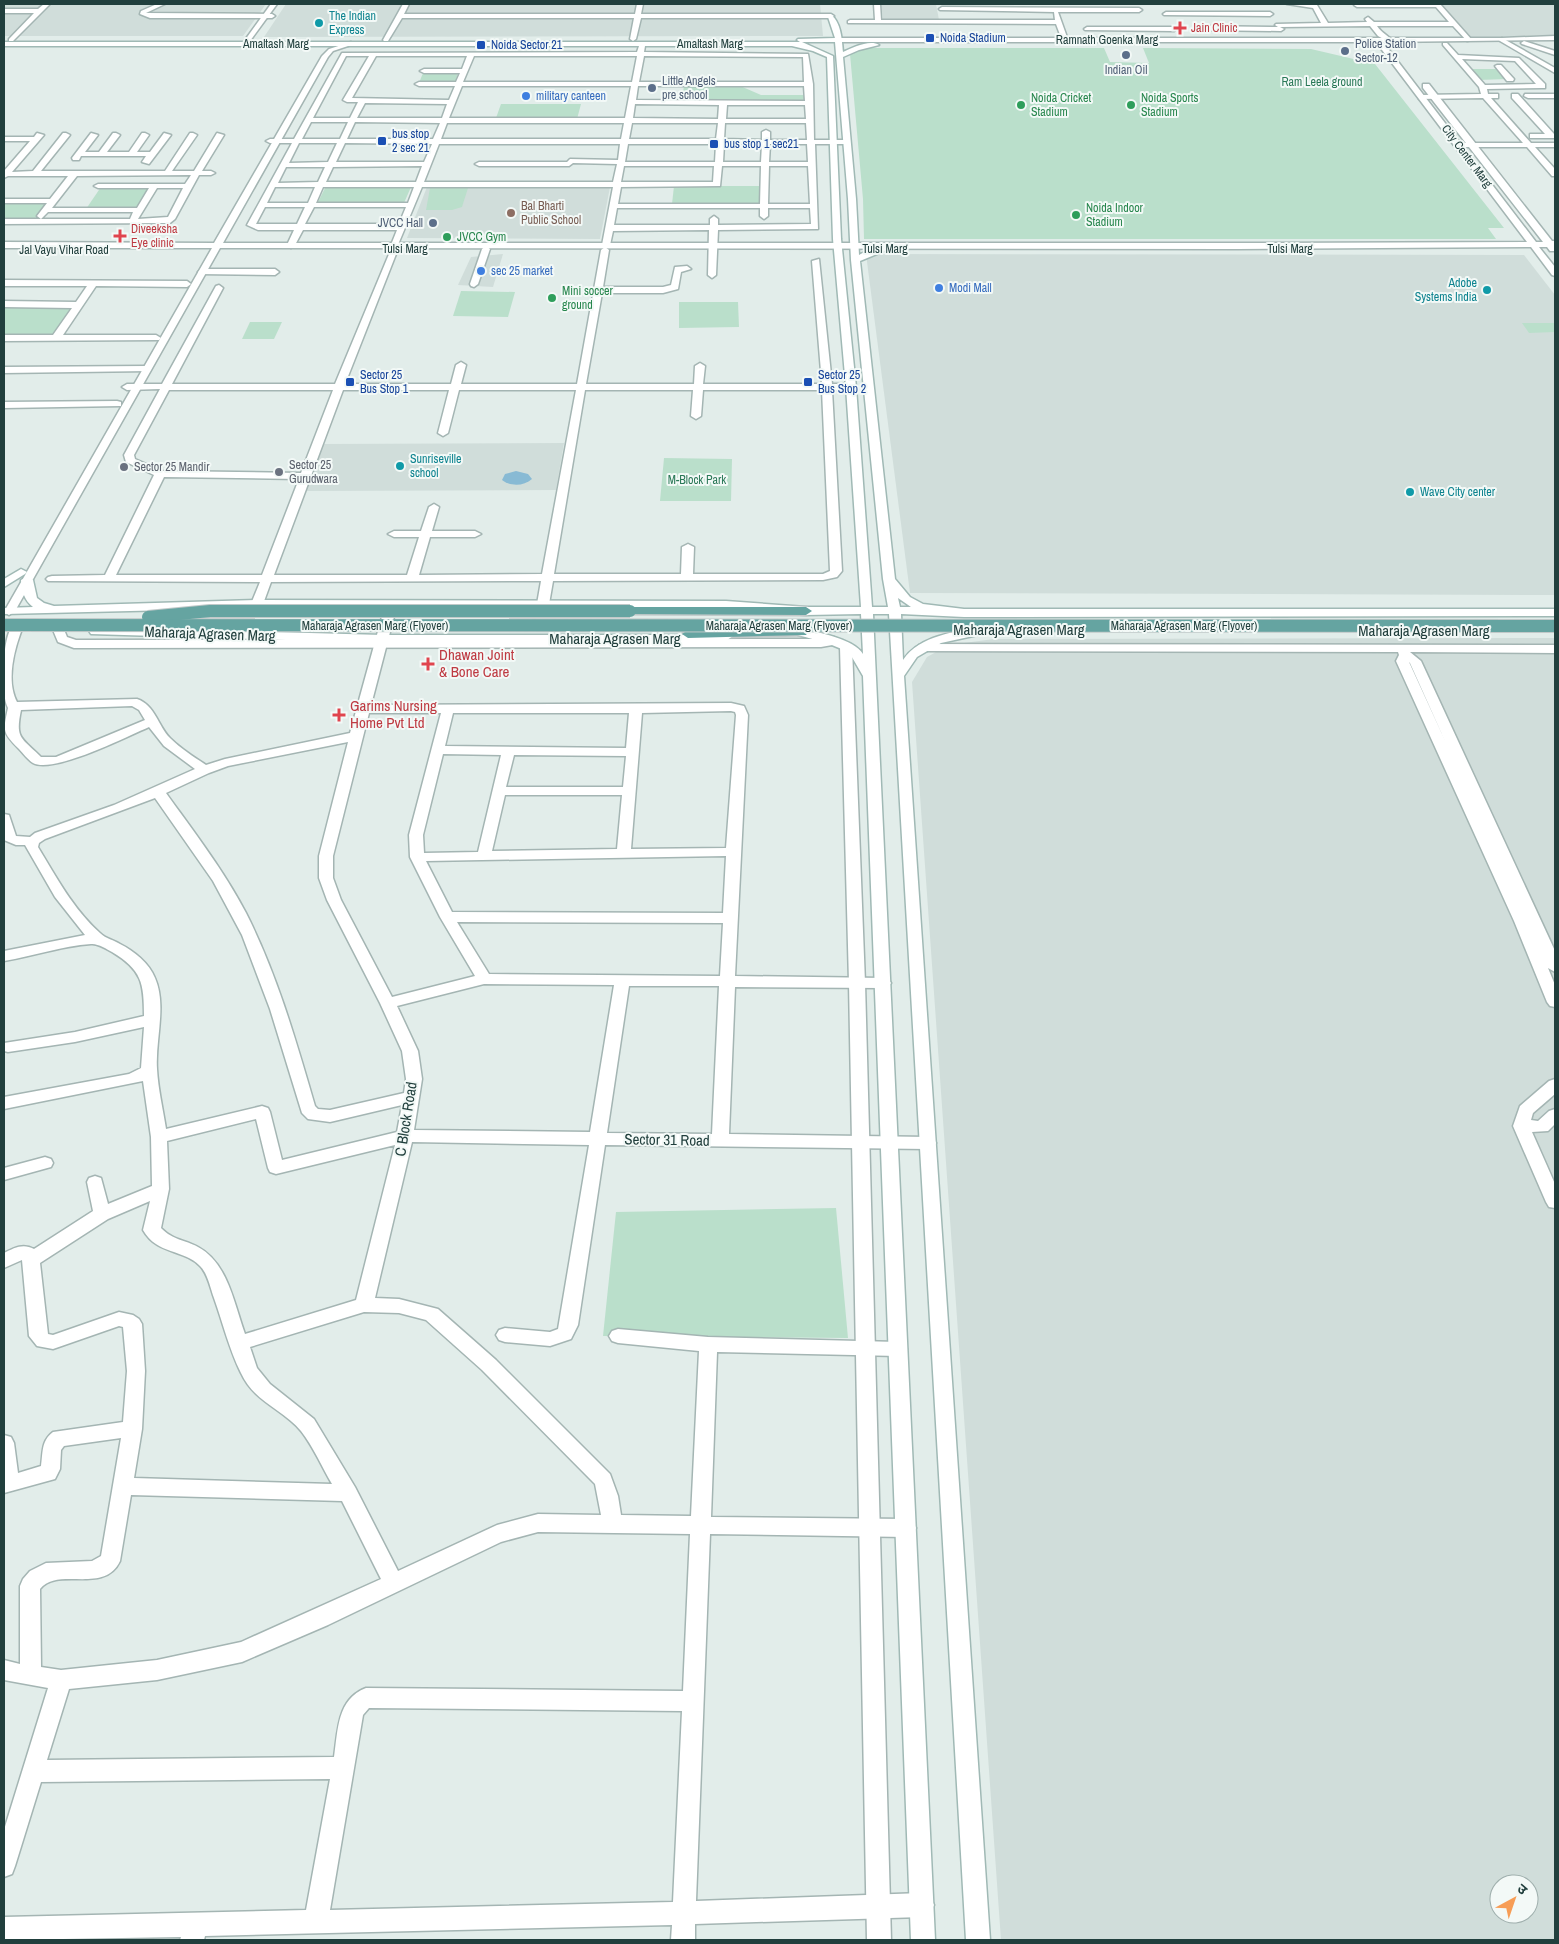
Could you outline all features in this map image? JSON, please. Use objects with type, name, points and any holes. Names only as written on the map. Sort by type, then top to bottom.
[{"type":"main road","name":"Maharaja Agrasen Marg (Flyover)","points":[[5,610],[148,618],[1555,617]]},
{"type":"main road","points":[[148,618],[210,611],[806,611]]},
{"type":"main road","name":"Maharaja Agrasen Marg (Flyover)","points":[[8,628],[200,626],[1555,626]]},
{"type":"main road","points":[[200,626],[267,633],[688,634],[802,632]]},
{"type":"street","points":[[6,41],[47,4]]},
{"type":"street","points":[[162,4],[142,14],[150,16],[268,16],[280,4]]},
{"type":"street","points":[[252,40],[274,4]]},
{"type":"street","points":[[386,40],[406,4]]},
{"type":"street","points":[[633,39],[640,4]]},
{"type":"street","points":[[877,4],[878,22]]},
{"type":"street","points":[[1264,4],[1288,40]]},
{"type":"street","points":[[1290,4],[1315,6],[1326,25]]},
{"type":"street","points":[[1357,4],[1437,4],[1468,40]]},
{"type":"street","name":"City Center Marg","points":[[1357,4],[1389,43],[1388,52],[1555,273]]},
{"type":"street","points":[[1399,5],[1404,12]]},
{"type":"street","points":[[948,40],[941,7],[1054,7],[1144,22],[1148,29]]},
{"type":"street","points":[[1054,7],[1065,40]]},
{"type":"street","points":[[1081,13],[1139,10]]},
{"type":"street","points":[[4,11],[40,11]]},
{"type":"street","points":[[1179,40],[1165,11],[1270,14]]},
{"type":"street","points":[[1081,13],[1093,42]]},
{"type":"street","points":[[52,579],[823,577],[833,575],[836,571],[837,387],[846,247],[840,142],[840,56],[834,39],[831,14],[400,16]]},
{"type":"street","points":[[1245,14],[1254,29]]},
{"type":"street","points":[[1408,18],[1413,24]]},
{"type":"street","points":[[1170,21],[1254,29],[1326,25],[1455,24]]},
{"type":"street","points":[[850,22],[1059,22]]},
{"type":"street","points":[[1197,25],[1250,22]]},
{"type":"street","points":[[1197,25],[1205,40]]},
{"type":"street","points":[[1087,29],[1174,29]]},
{"type":"street","name":"Amaltash Marg","points":[[6,41],[538,38],[643,44],[792,44],[834,39]]},
{"type":"street","name":"Amaltash Marg","points":[[538,38],[560,42],[548,44]]},
{"type":"street","name":"Amaltash Marg","points":[[6,41],[317,47],[351,44],[548,44],[633,39],[834,39]]},
{"type":"street","name":"Ramnath Goenka Marg","points":[[834,39],[1352,44],[1468,40],[1524,43],[1555,40]]},
{"type":"street","name":"Ramnath Goenka Marg","points":[[834,39],[876,45],[1179,40],[1288,40],[1445,44],[1555,40]]},
{"type":"street","points":[[1506,42],[1555,71]]},
{"type":"street","points":[[1524,43],[1555,53]]},
{"type":"street","points":[[142,370],[156,338],[187,284],[212,247],[314,69],[331,50],[351,44]]},
{"type":"street","points":[[543,604],[643,44]]},
{"type":"street","points":[[792,44],[815,49],[830,56],[840,142]]},
{"type":"street","points":[[1352,44],[1388,52]]},
{"type":"street","points":[[1445,44],[1484,87],[1542,86],[1525,66],[1515,58],[1458,57]]},
{"type":"street","points":[[840,56],[857,48],[876,45]]},
{"type":"street","points":[[314,69],[317,47],[331,50]]},
{"type":"street","points":[[411,205],[299,228],[251,225],[343,54],[803,54],[808,58],[815,227],[713,228],[617,184],[596,162],[572,153],[482,152],[419,184]]},
{"type":"street","points":[[362,102],[347,100],[374,54]]},
{"type":"street","points":[[257,604],[339,387],[471,54]]},
{"type":"street","points":[[1465,66],[1525,66]]},
{"type":"street","points":[[1498,66],[1510,79]]},
{"type":"street","points":[[424,71],[464,71]]},
{"type":"street","points":[[1476,80],[1537,79]]},
{"type":"street","name":"City Center Marg","points":[[1423,82],[1553,248]]},
{"type":"street","points":[[419,84],[809,84]]},
{"type":"street","points":[[1484,87],[1485,96],[1531,145],[1555,174]]},
{"type":"street","points":[[1515,96],[1544,123],[1553,136]]},
{"type":"street","points":[[1422,97],[1555,96]]},
{"type":"street","points":[[291,245],[362,102]]},
{"type":"street","points":[[362,102],[385,142],[419,184]]},
{"type":"street","points":[[274,185],[320,185],[385,142],[452,102]]},
{"type":"street","points":[[632,102],[809,103]]},
{"type":"street","points":[[666,206],[673,142],[680,102]]},
{"type":"street","points":[[609,228],[717,184],[723,102]]},
{"type":"street","points":[[764,227],[767,103]]},
{"type":"street","points":[[308,120],[352,120],[385,142],[427,164]]},
{"type":"street","points":[[284,165],[330,164],[445,120]]},
{"type":"street","points":[[445,120],[482,152],[572,153],[596,162]]},
{"type":"street","points":[[629,120],[719,164],[812,164]]},
{"type":"street","points":[[482,152],[572,153],[629,120]]},
{"type":"street","points":[[273,141],[436,141],[482,152],[572,153],[596,162],[621,163],[722,120],[810,120]]},
{"type":"street","points":[[35,174],[66,135]]},
{"type":"street","points":[[81,164],[72,164],[94,135]]},
{"type":"street","points":[[101,154],[116,135]]},
{"type":"street","points":[[131,154],[145,135]]},
{"type":"street","points":[[146,163],[167,135]]},
{"type":"street","points":[[167,173],[192,135]]},
{"type":"street","points":[[4,222],[162,222],[171,219],[188,186],[220,135]]},
{"type":"street","points":[[1522,136],[1553,136]]},
{"type":"street","points":[[4,175],[38,137],[10,141]]},
{"type":"street","points":[[596,162],[625,142],[840,142]]},
{"type":"street","points":[[1458,145],[1555,146]]},
{"type":"street","points":[[80,154],[152,154]]},
{"type":"street","points":[[1541,157],[1555,157]]},
{"type":"street","points":[[4,158],[19,158]]},
{"type":"street","points":[[136,163],[155,163]]},
{"type":"street","points":[[164,163],[174,163]]},
{"type":"street","points":[[43,164],[53,164]]},
{"type":"street","points":[[4,175],[211,173]]},
{"type":"street","points":[[37,222],[74,174]]},
{"type":"street","points":[[92,194],[107,174]]},
{"type":"street","points":[[98,186],[188,186]]},
{"type":"street","points":[[132,222],[155,186]]},
{"type":"street","points":[[4,201],[53,201]]},
{"type":"street","points":[[81,210],[87,202]]},
{"type":"street","points":[[263,205],[310,205],[402,226]]},
{"type":"street","points":[[613,206],[814,206]]},
{"type":"street","points":[[712,274],[715,206]]},
{"type":"street","points":[[46,210],[140,210]]},
{"type":"street","points":[[1506,247],[1519,240],[1525,233]]},
{"type":"street","name":"Jal Vayu Vihar Road","points":[[4,245],[212,247]]},
{"type":"street","name":"Tulsi Marg","points":[[212,247],[291,245],[486,249],[606,248]]},
{"type":"street","points":[[4,584],[24,576],[132,387],[208,262],[212,247]]},
{"type":"street","name":"Tulsi Marg","points":[[212,247],[232,250],[394,247],[1238,248]]},
{"type":"street","name":"Jal Vayu Vihar Road","points":[[4,250],[212,247]]},
{"type":"street","points":[[846,247],[855,260],[895,611],[978,1940]]},
{"type":"street","name":"Tulsi Marg","points":[[846,247],[885,249],[1553,248]]},
{"type":"street","points":[[1506,247],[1545,260]]},
{"type":"street","points":[[474,284],[486,249]]},
{"type":"street","points":[[855,260],[871,252],[885,249]]},
{"type":"street","points":[[208,262],[232,250]]},
{"type":"street","points":[[816,260],[837,387],[867,610],[923,1940]]},
{"type":"street","points":[[598,290],[663,290],[675,288],[677,271],[687,269]]},
{"type":"street","points":[[202,272],[275,272]]},
{"type":"street","points":[[4,283],[187,284]]},
{"type":"street","points":[[56,338],[93,284]]},
{"type":"street","points":[[219,288],[162,387],[129,455],[130,460],[160,474],[306,476]]},
{"type":"street","points":[[4,304],[78,305]]},
{"type":"street","points":[[4,338],[156,338]]},
{"type":"street","points":[[443,433],[461,365]]},
{"type":"street","points":[[696,416],[700,366]]},
{"type":"street","points":[[4,370],[142,370]]},
{"type":"street","points":[[132,387],[837,387]]},
{"type":"street","points":[[5,610],[118,404],[132,387]]},
{"type":"street","points":[[4,416],[7,405],[118,404]]},
{"type":"street","points":[[109,578],[160,474]]},
{"type":"street","points":[[412,578],[434,507]]},
{"type":"street","points":[[394,534],[475,534]]},
{"type":"street","points":[[687,578],[688,547]]},
{"type":"street","points":[[24,576],[30,598],[37,606],[57,611]]},
{"type":"street","points":[[890,579],[906,599],[931,610],[942,611]]},
{"type":"street","points":[[806,611],[834,607],[852,600],[865,588]]},
{"type":"street","name":"Maharaja Agrasen Marg","points":[[5,610],[57,611],[257,604],[543,604],[726,605],[806,611]]},
{"type":"street","name":"C Block Road","points":[[364,1305],[405,1136],[414,1079],[410,1051],[388,1003],[334,900],[326,878],[326,856],[356,736],[392,605]]},
{"type":"street","points":[[806,611],[942,611]]},
{"type":"street","name":"Maharaja Agrasen Marg","points":[[942,611],[964,613],[1555,612]]},
{"type":"street","points":[[1459,612],[1472,631]]},
{"type":"street","points":[[204,770],[164,739],[151,722],[146,707],[141,703],[15,706],[10,703],[6,693],[8,628],[59,630],[62,639],[74,644],[382,641],[840,644]]},
{"type":"street","name":"Maharaja Agrasen Marg","points":[[382,641],[680,639],[824,630],[895,634],[983,630],[1555,631]]},
{"type":"street","points":[[898,676],[913,654],[923,648],[938,640],[983,630]]},
{"type":"street","points":[[802,632],[854,650],[869,676]]},
{"type":"street","points":[[840,644],[857,982],[879,1940]]},
{"type":"street","points":[[923,648],[1404,652],[1555,649]]},
{"type":"street","points":[[1404,652],[1415,662],[1555,967]]},
{"type":"street","points":[[1404,652],[1402,661],[1521,921],[1555,1002]]},
{"type":"street","points":[[15,706],[10,726],[12,735],[37,760],[47,762],[59,760],[151,722]]},
{"type":"street","points":[[364,709],[636,710],[730,707],[740,709],[742,715],[733,852],[729,982],[720,1141]]},
{"type":"street","points":[[448,709],[416,835],[417,857],[447,917],[484,979]]},
{"type":"street","points":[[624,854],[636,710]]},
{"type":"street","points":[[4,818],[10,839],[33,841],[40,836],[81,823],[158,792],[204,770],[250,757],[356,736]]},
{"type":"street","points":[[438,750],[632,752]]},
{"type":"street","points":[[484,856],[508,751]]},
{"type":"street","points":[[500,791],[629,792]]},
{"type":"street","points":[[158,792],[210,864],[239,914],[263,970],[287,1037],[308,1109],[314,1114],[330,1116],[411,1096]]},
{"type":"street","points":[[33,841],[32,847],[53,884],[76,916],[96,938],[116,948],[140,965],[149,979],[151,1020],[149,1068],[159,1138],[161,1188],[152,1230],[161,1239],[173,1246],[191,1250],[206,1261],[215,1275],[249,1371],[263,1390],[306,1425],[348,1493],[394,1584]]},
{"type":"street","points":[[417,857],[733,852]]},
{"type":"street","points":[[447,917],[731,918]]},
{"type":"street","points":[[4,956],[96,938]]},
{"type":"street","points":[[388,1003],[484,979],[883,983]]},
{"type":"street","points":[[505,1335],[550,1339],[564,1334],[570,1325],[622,981]]},
{"type":"street","points":[[8,1047],[76,1037],[151,1020]]},
{"type":"street","points":[[4,1103],[132,1079],[145,1074],[149,1068]]},
{"type":"street","points":[[1555,1085],[1526,1110],[1521,1126],[1555,1202]]},
{"type":"street","name":"Sector 31 Road","points":[[159,1138],[262,1112],[276,1168],[405,1136],[928,1143]]},
{"type":"street","points":[[1521,1126],[1542,1128],[1555,1115]]},
{"type":"street","points":[[4,1174],[45,1162]]},
{"type":"street","points":[[95,1182],[102,1214]]},
{"type":"street","points":[[32,1260],[102,1214],[161,1188]]},
{"type":"street","points":[[4,1260],[19,1253],[27,1253],[32,1260],[38,1336],[43,1341],[53,1342],[119,1319],[127,1320],[133,1324],[136,1371],[132,1429],[110,1561],[101,1568],[43,1573],[34,1579],[30,1586],[31,1676]]},
{"type":"street","points":[[238,1343],[364,1305],[399,1306],[432,1314],[489,1364],[603,1480],[608,1496],[612,1524]]},
{"type":"street","points":[[618,1336],[708,1344],[898,1349]]},
{"type":"street","points":[[683,1940],[708,1344]]},
{"type":"street","points":[[4,1443],[7,1484],[48,1473],[51,1470],[51,1446],[54,1441],[60,1438],[132,1429]]},
{"type":"street","points":[[123,1486],[348,1493]]},
{"type":"street","points":[[4,1670],[61,1680],[157,1670],[242,1652],[321,1618],[497,1534],[538,1523],[906,1528]]},
{"type":"street","points":[[4,1866],[7,1841],[33,1771],[61,1680]]},
{"type":"street","points":[[316,1922],[352,1714],[357,1704],[366,1698],[694,1702]]},
{"type":"street","points":[[33,1771],[343,1768]]},
{"type":"street","points":[[4,1929],[194,1932],[316,1922],[922,1905]]},
{"type":"shaded area","points":[[4,4],[266,4],[243,36],[4,36]]},
{"type":"shaded area","points":[[286,4],[820,4],[823,36],[264,37]]},
{"type":"shaded area","points":[[881,4],[936,4],[939,20],[883,20]]},
{"type":"shaded area","points":[[1441,4],[1555,4],[1555,35],[1472,38]]},
{"type":"shaded area","name":"Bal Bharti Public School","points":[[427,187],[610,187],[600,239],[407,238]]},
{"type":"shaded area","name":"sec 25 market","points":[[503,254],[493,287],[458,285],[471,257]]},
{"type":"shaded area","points":[[866,254],[1524,255],[1555,295],[1555,595],[910,593]]},
{"type":"shaded area","points":[[564,443],[556,490],[305,491],[322,444]]},
{"type":"shaded area","points":[[1555,638],[1555,1940],[1001,1940],[912,682],[927,657],[949,645],[994,639]]},
{"type":"green space","name":"Noida Sports Stadium","points":[[869,48],[1104,48],[1110,62],[1149,63],[1143,48],[1311,49],[1375,64],[1504,228],[1488,228],[1496,239],[864,239],[863,199],[850,54],[851,52]]},
{"type":"green space","points":[[1469,69],[1498,69],[1508,79],[1478,80]]},
{"type":"green space","points":[[423,73],[458,73],[455,83],[419,83]]},
{"type":"green space","points":[[684,85],[738,85],[761,95],[804,95],[804,101],[682,101]]},
{"type":"green space","points":[[501,104],[581,104],[577,119],[496,118]]},
{"type":"green space","points":[[326,186],[411,187],[404,203],[318,202]]},
{"type":"green space","points":[[674,186],[759,186],[759,203],[672,204]]},
{"type":"green space","points":[[101,187],[150,187],[137,209],[86,209]]},
{"type":"green space","points":[[430,188],[468,188],[462,207],[452,210],[426,210]]},
{"type":"green space","points":[[4,202],[48,202],[35,220],[4,220]]},
{"type":"green space","points":[[461,291],[515,292],[508,317],[453,316]]},
{"type":"green space","points":[[679,302],[738,302],[739,327],[679,328]]},
{"type":"green space","points":[[4,308],[71,308],[52,337],[4,337]]},
{"type":"green space","points":[[250,322],[282,322],[274,339],[242,339]]},
{"type":"green space","points":[[1522,323],[1555,323],[1555,332],[1529,333]]},
{"type":"green space","name":"M-Block Park","points":[[664,458],[732,459],[731,501],[660,501]]},
{"type":"green space","points":[[836,1208],[848,1338],[603,1336],[616,1212]]},
{"type":"water","points":[[516,471],[528,474],[532,479],[517,485],[509,484],[502,480],[505,474]]},
{"type":"place","name":"The Indian Express","points":[[319,23]]},
{"type":"place","name":"Jain Clinic","points":[[1180,28]]},
{"type":"place","name":"Noida Stadium","points":[[930,38]]},
{"type":"place","name":"Noida Sector 21","points":[[481,45]]},
{"type":"place","name":"Police Station Sector-12","points":[[1345,51]]},
{"type":"place","name":"Indian Oil","points":[[1126,55]]},
{"type":"place","name":"Little Angels pre school","points":[[652,88]]},
{"type":"place","name":"military canteen","points":[[526,96]]},
{"type":"place","name":"Noida Cricket Stadium","points":[[1021,105]]},
{"type":"place","name":"Noida Sports Stadium","points":[[1131,105]]},
{"type":"place","name":"bus stop 2 sec 21","points":[[382,141]]},
{"type":"place","name":"bus stop 1 sec21","points":[[714,144]]},
{"type":"place","name":"Bal Bharti Public School","points":[[511,213]]},
{"type":"place","name":"Noida Indoor Stadium","points":[[1076,215]]},
{"type":"place","name":"JVCC Hall","points":[[433,223]]},
{"type":"place","name":"Diveeksha Eye clinic","points":[[120,236]]},
{"type":"place","name":"JVCC Gym","points":[[447,237]]},
{"type":"place","name":"sec 25 market","points":[[481,271]]},
{"type":"place","name":"Modi Mall","points":[[939,288]]},
{"type":"place","name":"Adobe Systems India","points":[[1487,290]]},
{"type":"place","name":"Mini soccer ground","points":[[552,298]]},
{"type":"place","name":"Sector 25 Bus Stop 1","points":[[350,382]]},
{"type":"place","name":"Sector 25 Bus Stop 2","points":[[808,382]]},
{"type":"place","name":"Sunriseville school","points":[[400,466]]},
{"type":"place","name":"Sector 25 Mandir","points":[[124,467]]},
{"type":"place","name":"Sector 25 Gurudwara","points":[[279,472]]},
{"type":"place","name":"Wave City center","points":[[1410,492]]},
{"type":"place","name":"Dhawan Joint & Bone Care","points":[[428,664]]},
{"type":"place","name":"Garims Nursing Home Pvt Ltd","points":[[339,715]]},
{"type":"park label","name":"Ram Leela ground","points":[[1322,82]]}]
